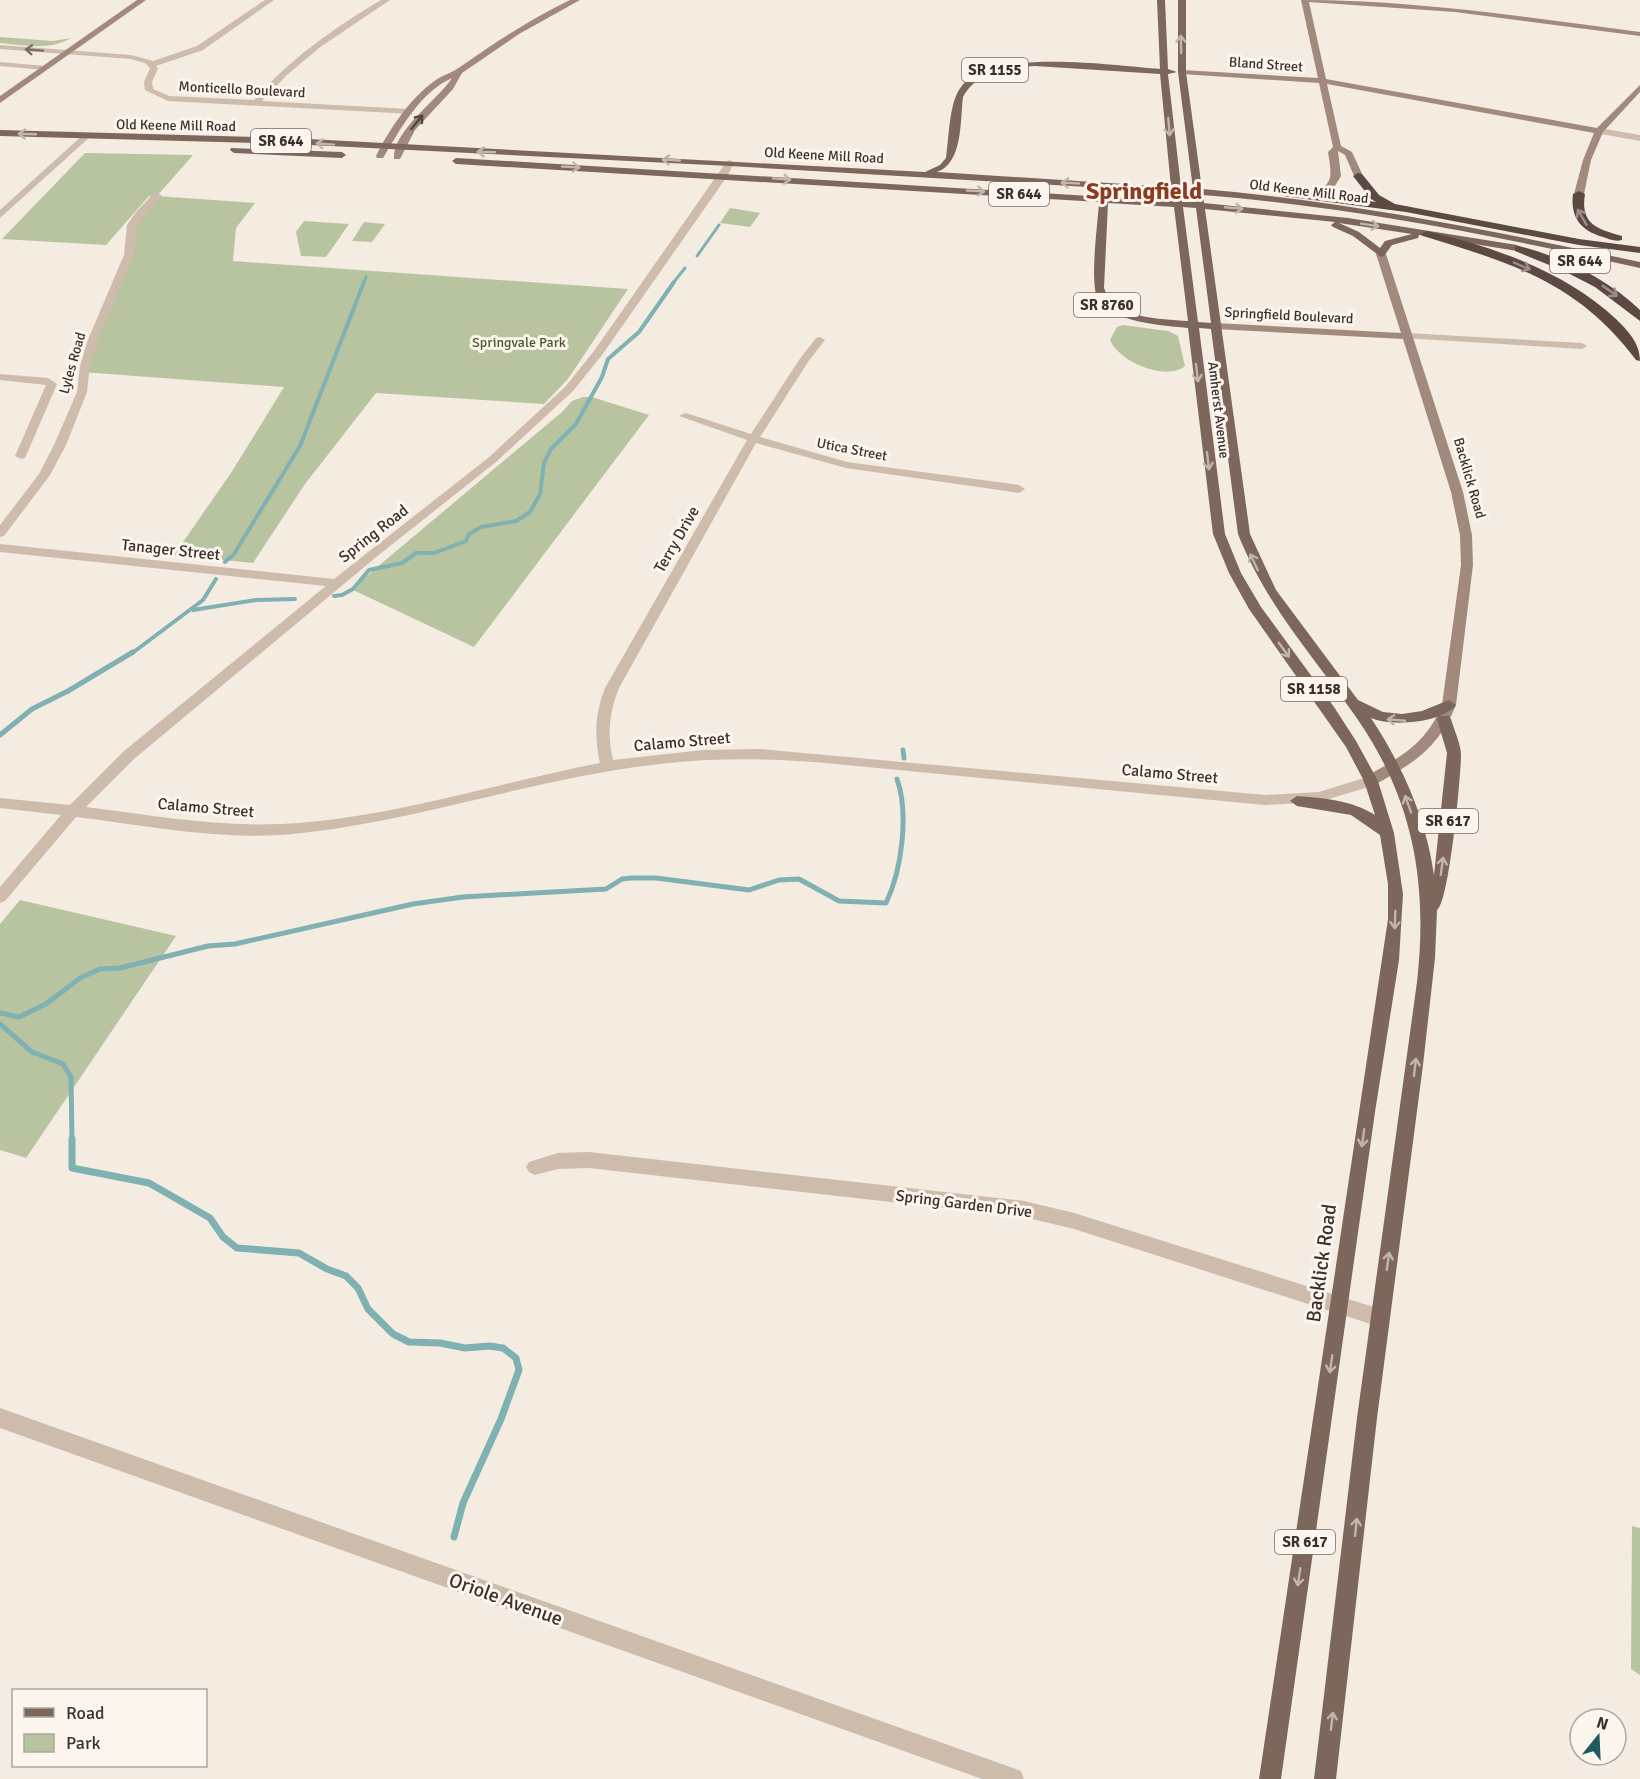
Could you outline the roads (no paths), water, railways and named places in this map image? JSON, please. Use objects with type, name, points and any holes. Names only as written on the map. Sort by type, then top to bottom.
[{"type":"highway","points":[[1358,176],[1375,197],[1406,209]]},
{"type":"highway","points":[[1282,193],[1406,209],[1579,242],[1640,250]]},
{"type":"highway","points":[[1579,194],[1577,213],[1587,226],[1612,237],[1640,243]]},
{"type":"highway","points":[[1426,234],[1508,260],[1562,285],[1607,316],[1630,341],[1640,357]]},
{"type":"highway","points":[[1519,249],[1587,277],[1614,294],[1640,317]]},
{"type":"main road","points":[[0,100],[142,0]]},
{"type":"main road","points":[[379,153],[409,112],[443,78],[458,73],[505,38],[576,0]]},
{"type":"main road","name":"Amherst Avenue","points":[[1161,0],[1164,71],[1179,219],[1215,514],[1227,557],[1250,602],[1335,720],[1370,781]]},
{"type":"main road","name":"Amherst Avenue","points":[[1182,0],[1182,72],[1238,507],[1250,553],[1282,612],[1380,742],[1393,768]]},
{"type":"main road","points":[[1305,0],[1337,147],[1349,154],[1358,176]]},
{"type":"main road","points":[[1311,0],[1455,10],[1640,34]]},
{"type":"main road","name":"Bland Street","points":[[950,158],[960,94],[970,82],[990,72],[1014,65],[1035,64],[1323,81],[1599,131]]},
{"type":"main road","points":[[399,153],[406,135],[436,99],[456,81],[458,73]]},
{"type":"main road","points":[[1579,194],[1587,160],[1599,131],[1640,87]]},
{"type":"main road","name":"Old Keene Mill Road","points":[[0,133],[87,141],[279,141],[379,153],[730,163],[1142,187],[1246,196],[1394,216],[1514,238],[1640,265]]},
{"type":"main road","name":"Old Keene Mill Road","points":[[60,146],[76,146],[87,141]]},
{"type":"main road","name":"Old Keene Mill Road","points":[[128,147],[354,155]]},
{"type":"main road","points":[[1142,187],[1307,193],[1332,185],[1336,176],[1332,152],[1337,147]]},
{"type":"main road","name":"Old Keene Mill Road","points":[[399,153],[409,158]]},
{"type":"main road","points":[[917,174],[939,170],[950,158],[959,170],[990,178]]},
{"type":"main road","name":"Old Keene Mill Road","points":[[443,160],[723,175],[1207,206],[1313,217],[1426,234],[1519,249],[1640,275]]},
{"type":"main road","name":"Springfield Boulevard","points":[[1104,199],[1100,298],[1114,310],[1132,316],[1191,324],[1407,336]]},
{"type":"main road","points":[[1313,217],[1349,230],[1381,254],[1384,246],[1394,240],[1426,234]]},
{"type":"main road","name":"Backlick Road","points":[[1270,1779],[1396,926],[1395,880],[1387,833],[1370,781],[1432,741],[1447,712],[1467,565],[1466,535],[1456,492],[1381,254]]},
{"type":"main road","points":[[1347,696],[1371,713],[1392,721],[1414,720],[1447,712]]},
{"type":"main road","name":"SR 617","points":[[1325,1779],[1380,1318],[1414,1073],[1431,923],[1442,871],[1454,753],[1447,712]]},
{"type":"main road","name":"SR 1158","points":[[1393,768],[1422,850],[1431,923]]},
{"type":"main road","points":[[1297,801],[1359,811],[1374,820],[1387,833]]},
{"type":"street","points":[[0,47],[131,57],[153,64],[200,48],[270,0]]},
{"type":"street","points":[[256,103],[287,70],[386,0]]},
{"type":"street","points":[[0,64],[45,68]]},
{"type":"street","name":"Monticello Boulevard","points":[[153,64],[153,73],[147,86],[155,94],[168,98],[409,112]]},
{"type":"street","name":"Bland Street","points":[[1599,131],[1640,138]]},
{"type":"street","points":[[0,215],[76,146]]},
{"type":"street","name":"Spring Road","points":[[0,897],[73,811],[129,755],[337,583],[492,460],[569,389],[598,353],[730,163]]},
{"type":"street","name":"Lyles Road","points":[[0,533],[44,475],[60,446],[82,392],[85,366],[93,342],[129,255],[132,225],[157,195]]},
{"type":"street","name":"Springfield Boulevard","points":[[1407,336],[1582,346]]},
{"type":"street","name":"Terry Drive","points":[[608,767],[601,728],[604,710],[612,688],[753,439],[804,360],[820,340]]},
{"type":"street","points":[[0,377],[48,381],[52,384],[21,456]]},
{"type":"street","name":"Utica Street","points":[[684,416],[753,439],[846,465],[1019,489]]},
{"type":"street","name":"Tanager Street","points":[[0,548],[337,583]]},
{"type":"street","name":"Calamo Street","points":[[0,803],[204,827],[271,830],[384,815],[608,767],[682,756],[762,754],[1265,800],[1297,801],[1333,795],[1370,781]]},
{"type":"street","name":"Spring Garden Drive","points":[[535,1167],[558,1161],[590,1160],[1024,1209],[1074,1221],[1380,1318]]},
{"type":"street","name":"Oriole Avenue","points":[[0,1418],[1012,1779]]},
{"type":"waterway","points":[[697,256],[719,225]]},
{"type":"waterway","points":[[673,283],[685,268]]},
{"type":"waterway","points":[[364,283],[366,277]]},
{"type":"waterway","points":[[225,562],[234,554],[300,446],[364,282]]},
{"type":"waterway","points":[[334,596],[342,595],[353,589],[369,570],[402,563],[416,553],[434,553],[466,541],[469,534],[481,527],[516,521],[530,512],[540,494],[544,463],[551,449],[576,424],[602,377],[608,359],[639,332],[674,282]]},
{"type":"waterway","points":[[131,654],[203,600],[216,579]]},
{"type":"waterway","points":[[193,610],[256,600],[295,599]]},
{"type":"waterway","points":[[0,735],[32,709],[68,691],[133,652]]},
{"type":"waterway","points":[[903,750],[904,758]]},
{"type":"waterway","points":[[0,1013],[19,1017],[46,1004],[80,978],[100,969],[120,968],[208,946],[235,944],[413,904],[463,897],[606,889],[622,879],[631,878],[656,878],[749,890],[779,880],[799,879],[839,901],[886,903],[892,890],[902,841],[903,808],[897,779]]},
{"type":"waterway","points":[[0,1024],[32,1052],[63,1064],[71,1077],[72,1141]]},
{"type":"waterway","points":[[72,1141],[72,1168],[149,1183],[210,1218],[223,1237],[237,1248],[299,1253],[327,1269],[346,1276],[358,1288],[368,1309],[393,1334],[409,1342],[440,1343],[465,1348],[489,1346],[503,1348],[516,1358],[519,1370],[501,1419],[463,1503],[454,1537]]},
{"type":"district","name":"Springfield","points":[[1144,191]]},
{"type":"park label","name":"Springvale Park","points":[[519,342]]}]
